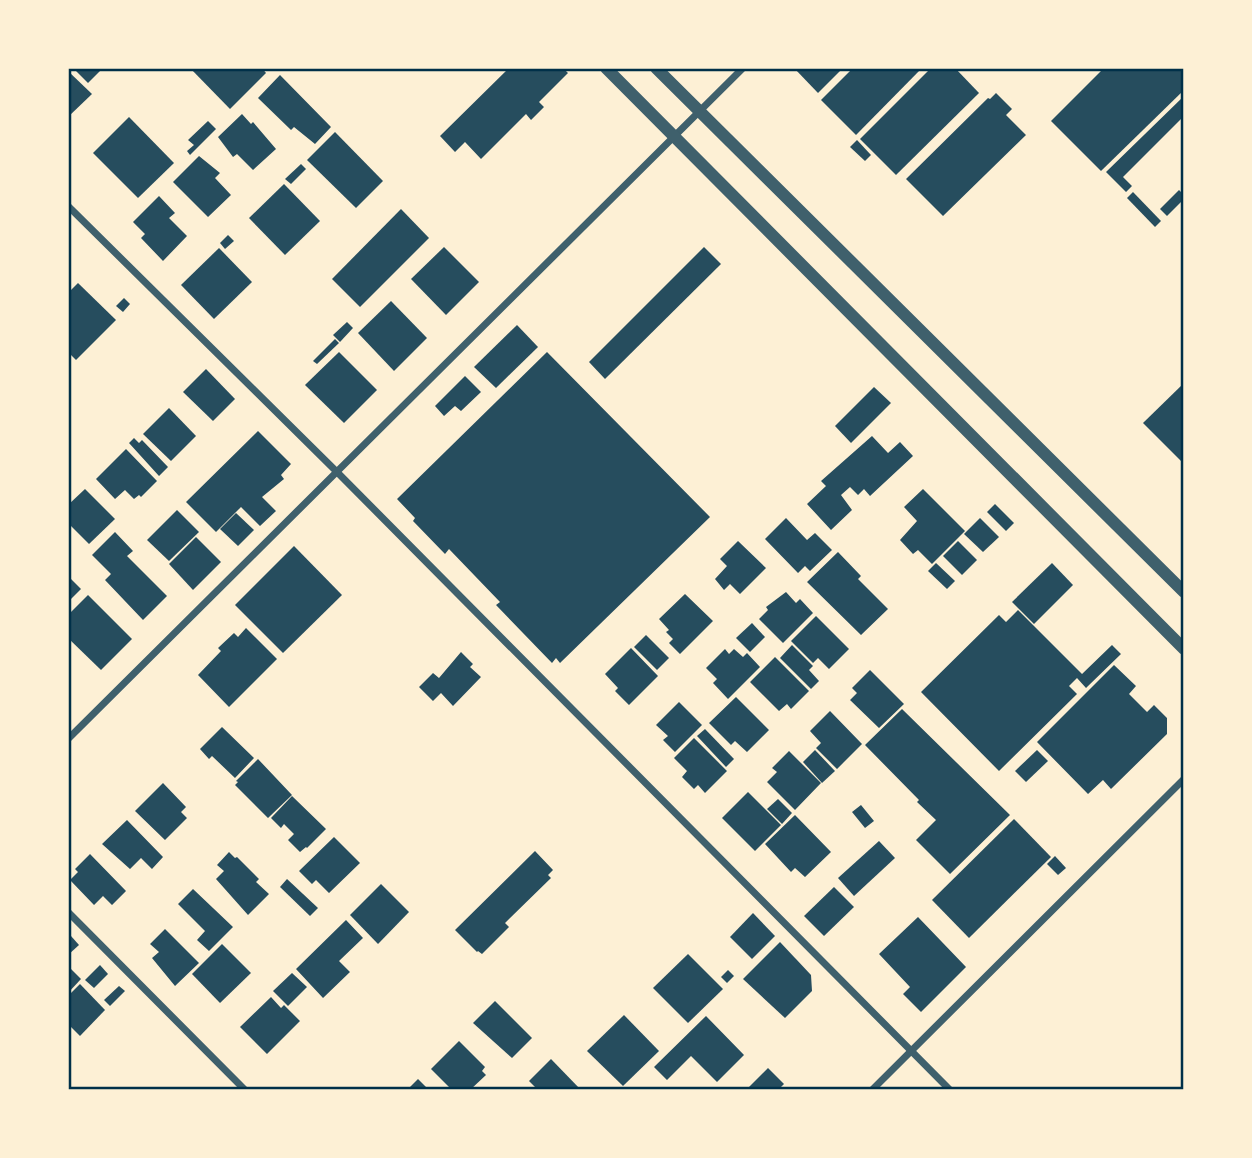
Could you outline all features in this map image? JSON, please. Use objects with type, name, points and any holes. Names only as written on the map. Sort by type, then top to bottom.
[{"type":"street","points":[[606,68],[1184,649]]},
{"type":"street","points":[[656,68],[1184,592]]},
{"type":"street","points":[[68,739],[743,68]]},
{"type":"street","points":[[68,206],[337,471],[950,1090]]},
{"type":"street","points":[[872,1090],[1184,779]]},
{"type":"street","points":[[68,912],[245,1090]]},
{"type":"building","points":[[73,68],[103,68],[88,83]]},
{"type":"building","points":[[190,68],[262,68],[266,73],[230,109]]},
{"type":"building","points":[[509,68],[563,68],[568,73],[539,102],[544,107],[531,120],[526,114],[481,159],[465,142],[455,152],[440,136]]},
{"type":"building","points":[[794,68],[843,68],[818,93]]},
{"type":"building","points":[[853,68],[922,68],[856,135],[821,100]]},
{"type":"building","points":[[931,68],[955,68],[979,93],[896,175],[860,139]]},
{"type":"building","points":[[1104,68],[1184,68],[1184,90],[1101,171],[1051,121]]},
{"type":"building","points":[[68,71],[92,94],[68,117]]},
{"type":"building","points":[[280,75],[331,127],[315,144],[294,127],[291,130],[258,98]]},
{"type":"building","points":[[996,93],[1012,109],[1006,115],[1026,135],[943,216],[906,179]]},
{"type":"building","points":[[1184,96],[1184,116],[1123,177],[1132,186],[1126,192],[1106,172]]},
{"type":"building","points":[[242,114],[251,124],[253,122],[276,149],[253,170],[237,154],[233,157],[218,137]]},
{"type":"building","points":[[129,117],[174,163],[138,198],[93,153]]},
{"type":"building","points":[[208,121],[216,129],[190,155],[187,151],[194,145],[188,140]]},
{"type":"building","points":[[335,132],[383,181],[356,208],[307,160]]},
{"type":"building","points":[[857,140],[871,155],[865,161],[850,147]]},
{"type":"building","points":[[199,156],[220,173],[215,178],[231,195],[208,217],[173,182]]},
{"type":"building","points":[[301,164],[306,169],[291,184],[285,179]]},
{"type":"building","points":[[284,184],[320,221],[285,255],[249,218]]},
{"type":"building","points":[[1179,190],[1184,199],[1167,216],[1160,209]]},
{"type":"building","points":[[1133,192],[1161,221],[1155,227],[1127,198]]},
{"type":"building","points":[[159,196],[175,213],[169,218],[187,236],[163,261],[141,238],[145,234],[133,222]]},
{"type":"building","points":[[401,209],[429,238],[360,307],[332,279]]},
{"type":"building","points":[[228,235],[234,241],[225,249],[220,243]]},
{"type":"building","points":[[444,247],[479,282],[446,315],[411,279]]},
{"type":"building","points":[[704,247],[721,264],[605,379],[589,362]]},
{"type":"building","points":[[219,248],[252,282],[214,319],[181,285]]},
{"type":"building","points":[[78,283],[116,320],[76,360],[68,352],[68,293]]},
{"type":"building","points":[[124,298],[130,304],[123,312],[116,306]]},
{"type":"building","points":[[391,301],[427,338],[394,371],[358,333]]},
{"type":"building","points":[[347,322],[353,328],[340,342],[333,335]]},
{"type":"building","points":[[517,325],[538,347],[496,388],[474,367]]},
{"type":"building","points":[[335,339],[339,343],[317,364],[313,361]]},
{"type":"building","points":[[339,352],[377,390],[344,423],[305,385]]},
{"type":"building","points":[[547,352],[710,517],[560,663],[556,658],[552,663],[496,605],[500,602],[449,549],[445,554],[413,521],[415,518],[397,499]]},
{"type":"building","points":[[206,369],[235,399],[213,421],[183,392]]},
{"type":"building","points":[[465,376],[481,392],[461,411],[455,406],[444,416],[435,406]]},
{"type":"building","points":[[1184,383],[1184,464],[1143,423]]},
{"type":"building","points":[[874,387],[891,403],[851,443],[835,426]]},
{"type":"building","points":[[169,408],[196,436],[171,461],[143,434]]},
{"type":"building","points":[[258,431],[291,464],[281,475],[284,479],[262,497],[276,511],[260,526],[241,507],[216,532],[186,502]]},
{"type":"building","points":[[872,436],[888,453],[900,442],[913,456],[870,496],[864,489],[858,495],[850,487],[841,495],[852,510],[831,530],[807,504],[826,486],[821,481]]},
{"type":"building","points":[[134,438],[139,443],[142,440],[168,467],[159,476],[129,443]]},
{"type":"building","points":[[126,449],[157,481],[141,497],[139,495],[134,499],[125,490],[115,499],[96,479]]},
{"type":"building","points":[[85,489],[115,519],[89,544],[68,523],[68,505]]},
{"type":"building","points":[[923,489],[965,531],[932,564],[918,550],[913,554],[900,540],[917,521],[904,507]]},
{"type":"building","points":[[995,504],[1014,523],[1006,531],[987,512]]},
{"type":"building","points":[[177,510],[199,532],[169,561],[147,540]]},
{"type":"building","points":[[236,513],[254,530],[238,546],[220,529]]},
{"type":"building","points":[[786,518],[807,540],[815,533],[832,550],[810,571],[805,566],[798,573],[765,539]]},
{"type":"building","points":[[980,518],[999,537],[983,552],[964,534]]},
{"type":"building","points":[[115,532],[133,551],[127,556],[167,596],[143,620],[105,580],[111,574],[92,555]]},
{"type":"building","points":[[196,537],[221,562],[193,590],[169,564]]},
{"type":"building","points":[[738,541],[766,568],[740,594],[730,584],[724,590],[715,579],[727,566],[720,559]]},
{"type":"building","points":[[958,541],[977,560],[962,575],[943,556]]},
{"type":"building","points":[[294,546],[342,595],[283,653],[235,605]]},
{"type":"building","points":[[838,552],[861,576],[858,579],[888,609],[861,635],[807,582]]},
{"type":"building","points":[[936,563],[955,581],[947,589],[928,571]]},
{"type":"building","points":[[1052,563],[1073,585],[1034,624],[1012,602]]},
{"type":"building","points":[[68,576],[81,589],[68,602]]},
{"type":"building","points":[[786,592],[796,603],[800,599],[813,613],[783,643],[759,619],[768,610],[766,607]]},
{"type":"building","points":[[685,594],[713,621],[680,654],[669,643],[673,639],[659,619]]},
{"type":"building","points":[[88,595],[132,639],[101,670],[68,638],[68,615]]},
{"type":"building","points":[[1018,610],[1082,674],[1112,645],[1121,654],[1086,688],[1077,678],[1069,686],[1077,694],[999,771],[921,692],[999,615],[1006,622]]},
{"type":"building","points":[[816,616],[849,649],[829,669],[818,658],[813,663],[791,641]]},
{"type":"building","points":[[752,623],[765,637],[750,652],[736,638]]},
{"type":"building","points":[[246,628],[277,659],[229,707],[198,675],[221,651],[218,648],[234,633],[238,637]]},
{"type":"building","points":[[646,635],[669,658],[657,670],[634,647]]},
{"type":"building","points":[[792,645],[813,666],[809,670],[819,681],[811,689],[780,658]]},
{"type":"building","points":[[631,648],[658,676],[629,705],[615,691],[618,688],[605,674]]},
{"type":"building","points":[[725,649],[729,654],[734,649],[743,657],[747,653],[760,667],[728,699],[713,683],[717,679],[706,668]]},
{"type":"building","points":[[461,652],[473,664],[470,667],[481,677],[453,706],[441,693],[433,701],[419,687],[433,673],[439,678]]},
{"type":"building","points":[[775,657],[809,691],[791,709],[787,704],[779,711],[750,682]]},
{"type":"building","points":[[1114,665],[1136,686],[1129,694],[1147,712],[1154,705],[1167,718],[1167,734],[1111,789],[1103,780],[1088,794],[1037,742]]},
{"type":"building","points":[[870,670],[904,704],[879,728],[850,700],[857,693],[852,688]]},
{"type":"building","points":[[736,697],[769,730],[747,752],[735,741],[731,745],[709,723]]},
{"type":"building","points":[[679,702],[702,725],[675,752],[663,740],[668,736],[656,725]]},
{"type":"building","points":[[902,709],[1010,815],[950,874],[916,840],[936,820],[865,745]]},
{"type":"building","points":[[830,711],[862,744],[837,769],[816,748],[821,743],[810,731]]},
{"type":"building","points":[[222,727],[254,758],[235,778],[212,756],[209,759],[200,749]]},
{"type":"building","points":[[705,729],[734,759],[726,767],[697,736]]},
{"type":"building","points":[[694,738],[727,771],[705,793],[698,785],[694,789],[682,777],[687,771],[674,758]]},
{"type":"building","points":[[815,750],[835,771],[822,783],[803,762]]},
{"type":"building","points":[[1037,750],[1048,761],[1026,782],[1015,771]]},
{"type":"building","points":[[789,751],[821,783],[795,810],[767,782],[777,772],[772,768]]},
{"type":"building","points":[[258,759],[292,795],[268,818],[235,785]]},
{"type":"building","points":[[163,783],[186,807],[181,812],[187,818],[165,840],[135,811]]},
{"type":"building","points":[[748,792],[781,825],[755,851],[722,818]]},
{"type":"building","points":[[292,796],[326,829],[300,852],[288,840],[294,834],[284,824],[281,828],[271,818]]},
{"type":"building","points":[[778,799],[792,813],[782,824],[767,809]]},
{"type":"building","points":[[861,805],[874,821],[865,828],[852,812]]},
{"type":"building","points":[[795,815],[831,852],[805,877],[795,868],[791,872],[765,844]]},
{"type":"building","points":[[1014,819],[1051,857],[969,938],[932,900]]},
{"type":"building","points":[[127,820],[163,857],[152,869],[141,858],[130,869],[102,844]]},
{"type":"building","points":[[334,837],[360,863],[329,893],[316,880],[312,884],[299,871]]},
{"type":"building","points":[[879,841],[895,858],[854,896],[838,878]]},
{"type":"building","points":[[535,851],[553,870],[548,875],[551,878],[505,923],[509,927],[482,954],[477,952],[455,930]]},
{"type":"building","points":[[229,852],[259,879],[256,882],[269,894],[248,915],[216,879],[224,871],[217,865]]},
{"type":"building","points":[[90,854],[126,891],[112,905],[103,896],[94,905],[70,880],[78,872],[75,869]]},
{"type":"building","points":[[1055,856],[1066,868],[1058,875],[1047,864]]},
{"type":"building","points":[[287,879],[318,908],[310,916],[280,887]]},
{"type":"building","points":[[381,884],[409,912],[378,944],[350,915]]},
{"type":"building","points":[[834,887],[854,907],[824,936],[804,916]]},
{"type":"building","points":[[193,889],[233,927],[209,951],[197,940],[205,931],[178,904]]},
{"type":"building","points":[[753,913],[775,936],[752,959],[730,937]]},
{"type":"building","points":[[918,917],[966,967],[921,1012],[903,994],[910,987],[879,954]]},
{"type":"building","points":[[346,920],[363,938],[339,961],[350,972],[323,998],[296,969]]},
{"type":"building","points":[[165,929],[199,963],[175,986],[152,958],[159,952],[150,944]]},
{"type":"building","points":[[71,936],[79,945],[68,955],[68,938]]},
{"type":"building","points":[[780,942],[811,975],[812,991],[785,1018],[743,979]]},
{"type":"building","points":[[222,944],[251,973],[220,1003],[192,974]]},
{"type":"building","points":[[688,954],[723,989],[688,1023],[653,988]]},
{"type":"building","points":[[100,965],[108,974],[94,988],[85,980]]},
{"type":"building","points":[[68,966],[81,979],[68,993]]},
{"type":"building","points":[[728,970],[734,976],[727,983],[721,977]]},
{"type":"building","points":[[292,973],[307,987],[288,1006],[273,991]]},
{"type":"building","points":[[80,984],[105,1010],[80,1036],[68,1024],[68,996]]},
{"type":"building","points":[[119,986],[125,991],[110,1006],[104,1000]]},
{"type":"building","points":[[271,997],[281,1008],[284,1005],[300,1021],[267,1054],[240,1027]]},
{"type":"building","points":[[495,1001],[532,1038],[512,1058],[473,1023]]},
{"type":"building","points":[[624,1015],[659,1051],[623,1086],[587,1051]]},
{"type":"building","points":[[706,1016],[744,1055],[717,1082],[691,1056],[667,1080],[654,1067]]},
{"type":"building","points":[[459,1041],[485,1067],[482,1071],[486,1075],[470,1090],[452,1090],[431,1069]]},
{"type":"building","points":[[551,1059],[581,1090],[538,1090],[529,1081]]},
{"type":"building","points":[[768,1068],[784,1084],[780,1088],[782,1090],[746,1090]]},
{"type":"building","points":[[418,1079],[429,1090],[407,1090]]}]
